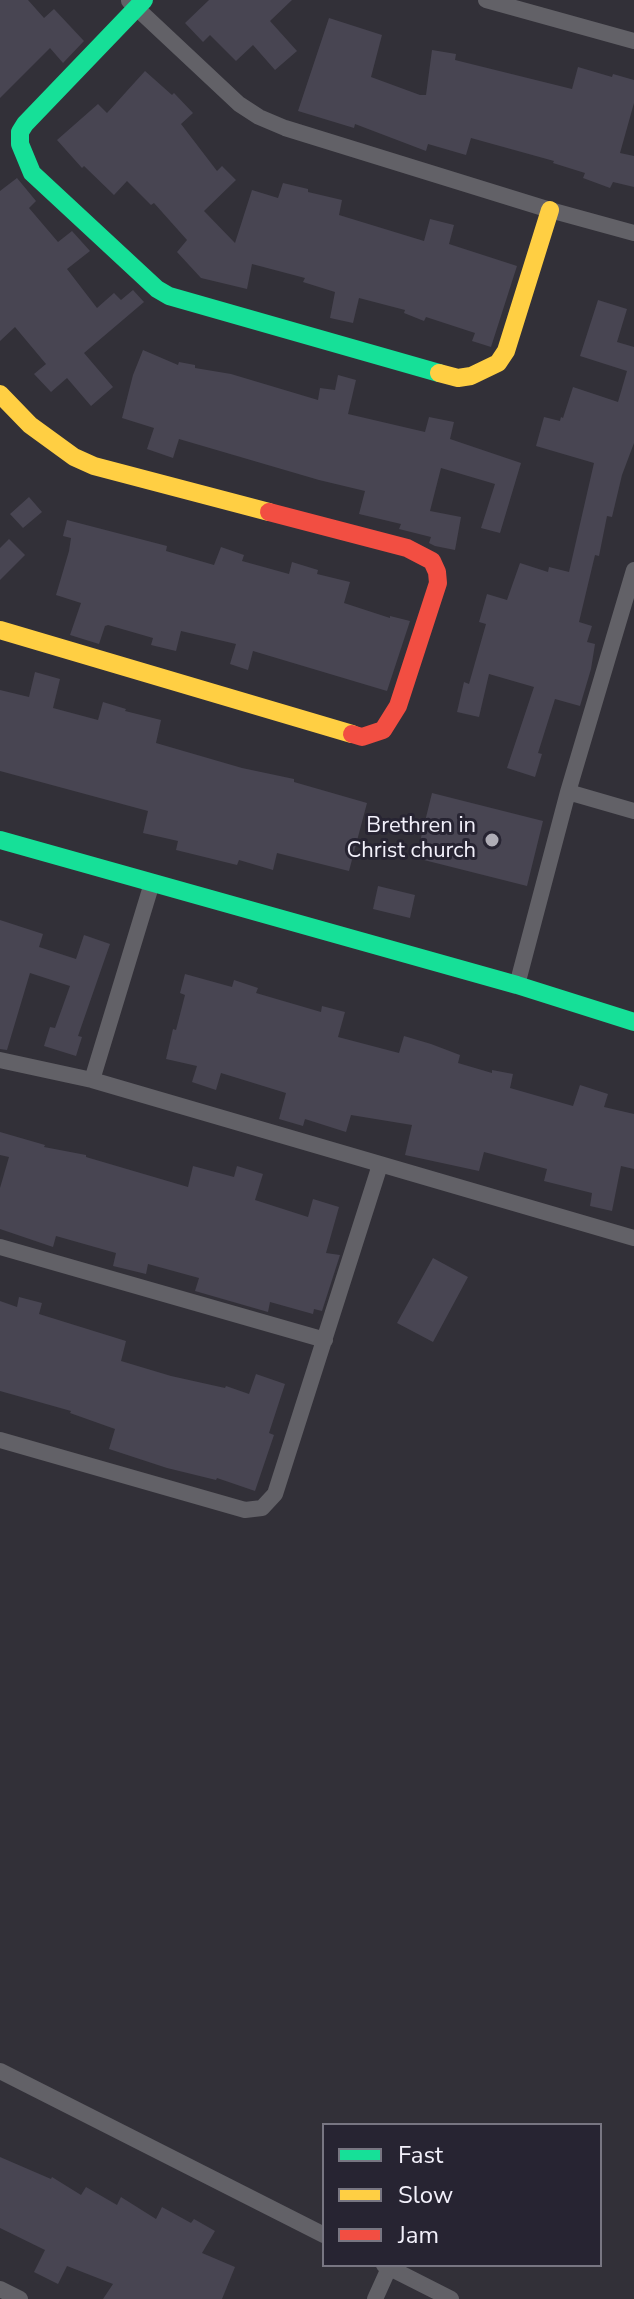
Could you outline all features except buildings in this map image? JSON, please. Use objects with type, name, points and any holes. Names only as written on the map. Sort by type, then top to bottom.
[{"type":"street","points":[[486,0],[634,41]]},
{"type":"street","points":[[550,210],[506,351],[498,363],[485,371],[458,378],[169,296],[157,289],[32,173],[24,158],[20,132],[136,3],[239,104],[259,117],[285,128],[550,210],[634,233]]},
{"type":"street","points":[[0,394],[30,425],[74,457],[94,466],[407,548],[432,561],[438,583],[398,706],[383,730],[362,737],[0,630]]},
{"type":"street","points":[[517,985],[568,792],[628,612],[634,570]]},
{"type":"street","points":[[568,792],[634,811]]},
{"type":"street","points":[[0,840],[517,985],[634,1022]]},
{"type":"street","points":[[92,1080],[152,883]]},
{"type":"street","points":[[0,1060],[92,1080],[634,1238]]},
{"type":"street","points":[[0,1440],[245,1510],[262,1508],[275,1494],[380,1165]]},
{"type":"street","points":[[0,1247],[325,1340]]},
{"type":"street","points":[[0,2071],[322,2234]]},
{"type":"street","points":[[375,2299],[386,2267]]},
{"type":"street","points":[[388,2267],[451,2299]]},
{"type":"street","points":[[0,2289],[20,2299]]},
{"type":"traffic: fast","points":[[144,0],[25,124],[20,132],[20,144],[32,173],[157,289],[169,296],[439,373]]},
{"type":"traffic: fast","points":[[0,840],[517,985],[634,1022]]},
{"type":"traffic: slow","points":[[439,373],[458,378],[471,376],[498,363],[506,351],[550,210]]},
{"type":"traffic: slow","points":[[0,394],[30,425],[74,457],[94,466],[269,512]]},
{"type":"traffic: slow","points":[[0,630],[352,734]]},
{"type":"traffic: jam","points":[[269,512],[407,548],[432,561],[437,572],[438,583],[398,706],[383,730],[362,737],[352,734]]},
{"type":"place","name":"Brethren in Christ church","points":[[492,840]]}]
